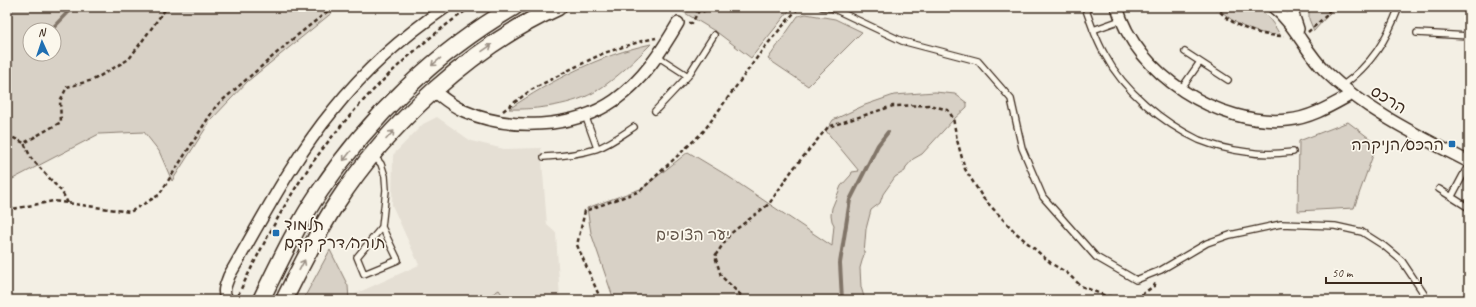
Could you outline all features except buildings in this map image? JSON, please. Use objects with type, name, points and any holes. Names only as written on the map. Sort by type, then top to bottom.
[{"type":"main road","points":[[260,300],[304,217],[320,192],[367,130],[397,98],[434,63],[472,33],[514,7]]},
{"type":"main road","points":[[284,300],[322,227],[350,184],[402,122],[464,65],[505,35],[558,7]]},
{"type":"street","points":[[225,299],[224,290],[229,276],[283,182],[307,144],[334,108],[364,76],[399,43],[446,7]]},
{"type":"street","points":[[1117,7],[1126,31],[1137,48],[1152,65],[1168,81],[1191,96],[1214,107],[1249,118],[1270,121],[1288,120],[1306,116],[1325,109],[1352,94]]},
{"type":"street","name":"הרכס","points":[[1273,7],[1288,21],[1313,58],[1352,94],[1383,115],[1469,163]]},
{"type":"street","name":"הרכס","points":[[1292,7],[1301,39]]},
{"type":"street","points":[[434,91],[462,111],[480,118],[514,124],[545,124],[585,114],[598,110],[615,100],[633,84],[658,56],[678,23]]},
{"type":"lane","points":[[822,7],[832,8],[902,41],[978,61],[1011,99],[1022,148],[1043,197],[1096,257],[1136,280],[1161,270],[1207,243],[1230,235],[1281,224],[1335,226],[1362,232],[1390,251],[1402,261],[1424,294],[1426,300]]},
{"type":"lane","points":[[1085,7],[1093,30],[1106,57],[1132,91],[1161,117],[1200,140],[1221,147],[1269,154],[1292,152]]},
{"type":"lane","points":[[1342,86],[1356,76],[1383,43],[1399,7]]},
{"type":"lane","points":[[1093,30],[1121,20]]},
{"type":"lane","points":[[1417,33],[1469,36]]},
{"type":"lane","points":[[656,111],[688,76],[714,36]]},
{"type":"lane","points":[[1185,52],[1228,80]]},
{"type":"lane","points":[[658,56],[688,76]]},
{"type":"lane","points":[[1181,89],[1200,62]]},
{"type":"lane","points":[[585,114],[597,148]]},
{"type":"lane","points":[[544,157],[579,153],[597,148],[616,139],[634,127]]},
{"type":"lane","points":[[373,155],[381,164],[385,176],[386,190],[382,227],[398,260],[364,274],[357,257],[382,227]]},
{"type":"lane","points":[[1452,196],[1469,163]]},
{"type":"lane","points":[[1439,188],[1469,208]]},
{"type":"path","points":[[24,143],[61,122],[60,101],[68,87],[93,80],[129,59],[167,7]]},
{"type":"path","points":[[7,210],[54,201],[130,212],[159,195],[216,106],[294,38],[333,7]]},
{"type":"path","points":[[690,7],[698,12],[702,12],[711,7]]},
{"type":"path","points":[[601,300],[578,245],[584,211],[640,191],[703,132],[764,48],[799,7]]},
{"type":"path","points":[[1215,7],[1229,20],[1244,29],[1255,33],[1301,39],[1326,16],[1331,7]]},
{"type":"path","points":[[492,120],[531,90],[604,53],[671,34]]},
{"type":"path","points":[[746,300],[721,276],[715,256],[730,234],[769,204],[793,169],[828,127],[893,106],[930,104],[948,110],[953,118],[965,169],[982,198],[1015,232],[1052,264],[1067,273],[1081,286],[1106,296],[1122,298],[1138,297],[1154,286],[1161,270]]},
{"type":"path","points":[[7,135],[24,143],[31,158],[62,192],[68,203]]},
{"type":"shaded area","points":[[437,117],[471,141],[504,149],[541,148],[547,225],[556,233],[560,299],[355,300],[355,294],[419,265],[392,205],[393,155],[423,124]]},
{"type":"shaded area","points":[[126,293],[136,300],[45,300],[45,296]]},
{"type":"green space","points":[[7,7],[339,7],[248,81],[211,120],[172,181],[159,151],[144,132],[99,134],[7,182]]},
{"type":"green space","points":[[675,7],[792,7],[751,58],[718,33]]},
{"type":"green space","points":[[1217,7],[1247,7],[1261,12],[1274,24],[1280,35],[1262,33],[1246,28],[1224,14]]},
{"type":"green space","points":[[1309,7],[1335,7],[1314,31],[1309,19]]},
{"type":"green space","points":[[806,14],[835,19],[862,32],[808,86],[768,59],[798,16]]},
{"type":"green space","points":[[651,44],[619,74],[589,95],[555,106],[531,109],[509,109],[542,88],[577,70],[613,55]]},
{"type":"green space","name":"יער הצופים","points":[[935,92],[955,94],[967,103],[967,107],[922,154],[913,159],[906,167],[905,171],[895,177],[883,194],[880,203],[871,210],[866,229],[864,254],[860,268],[861,287],[865,300],[614,300],[591,233],[587,208],[643,188],[688,152],[723,173],[832,246],[834,225],[831,215],[832,208],[841,186],[852,172],[859,171],[826,131],[833,120],[865,105],[894,95]]},
{"type":"green space","points":[[1348,122],[1377,144],[1354,208],[1298,211],[1299,141]]},
{"type":"green space","points":[[330,250],[348,286],[349,300],[303,300]]},
{"type":"green space","points":[[499,290],[506,300],[483,300]]},
{"type":"green space","points":[[90,296],[90,300],[53,300],[53,298]]},
{"type":"waterway","points":[[59,22],[73,7]]},
{"type":"waterway","points":[[842,300],[840,263],[850,200],[878,145],[888,132]]},
{"type":"place","name":"הרכס/הניקרה","points":[[1452,144]]},
{"type":"place","name":"תלמוד תורה/דרך קדם","points":[[276,233]]}]
